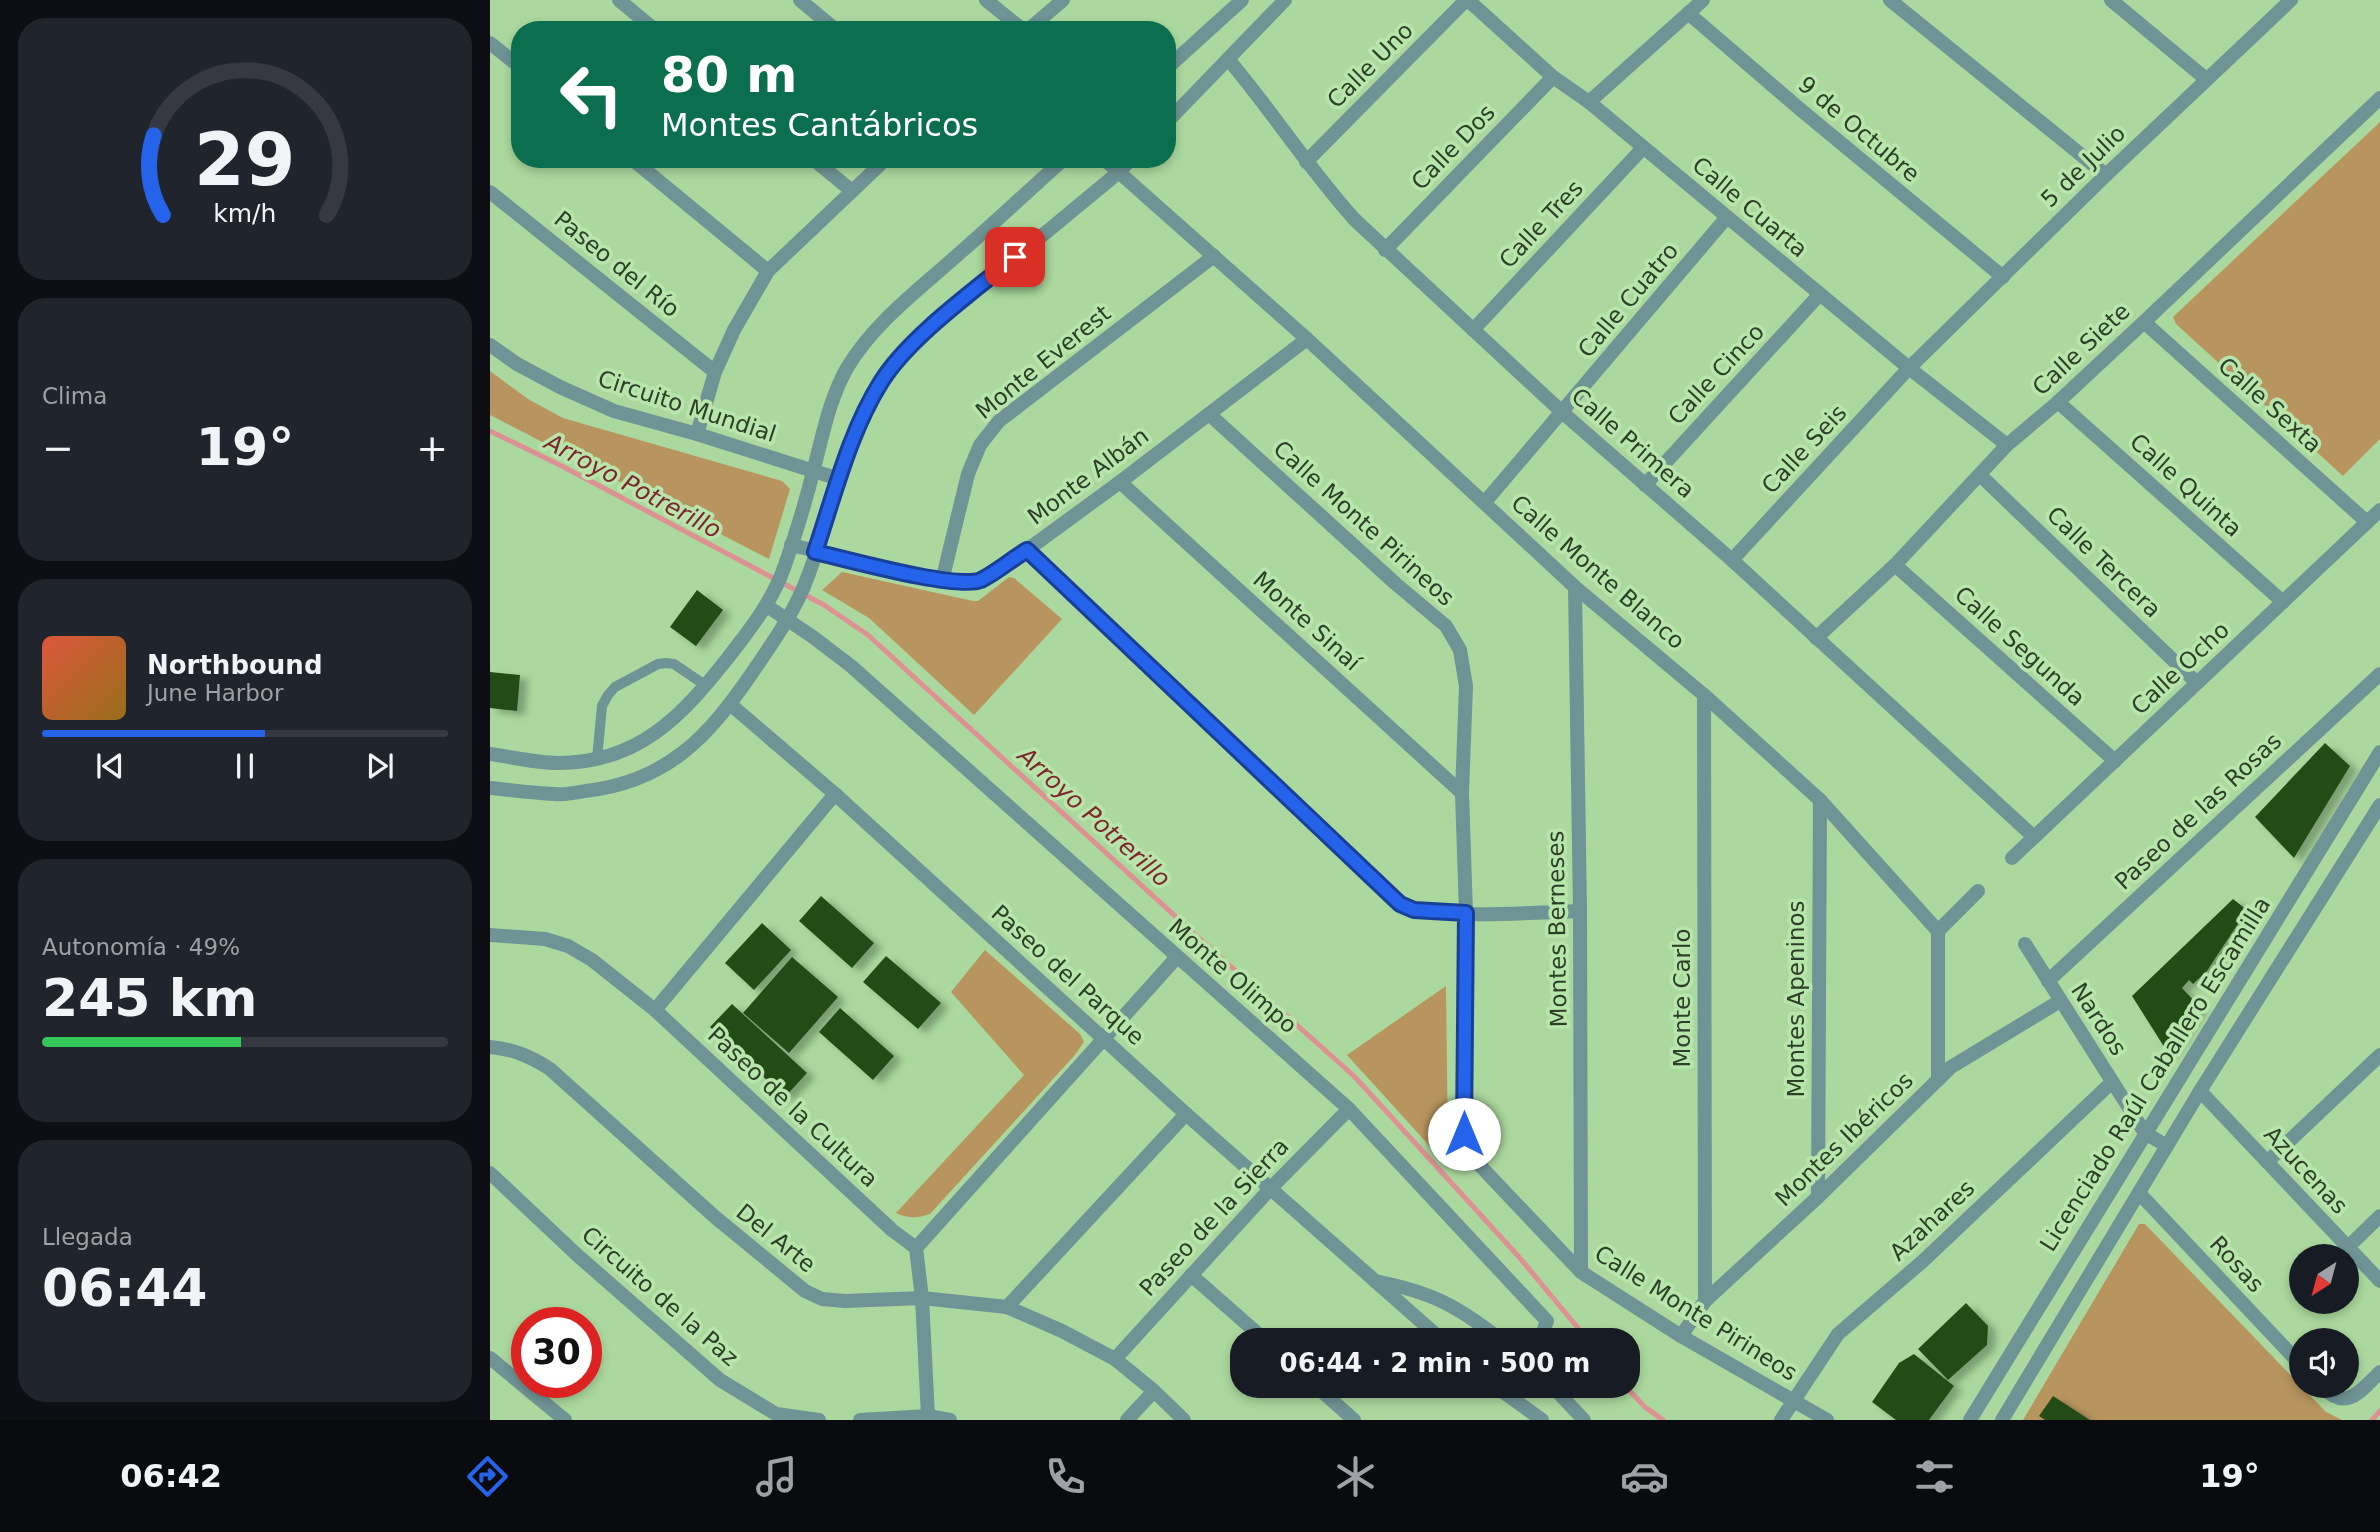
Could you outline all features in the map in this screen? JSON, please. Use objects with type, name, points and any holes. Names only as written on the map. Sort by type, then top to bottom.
[{"type":"street","points":[[619,0],[644,21]]},
{"type":"street","points":[[800,0],[825,21]]},
{"type":"street","points":[[986,0],[1012,21]]},
{"type":"street","points":[[1038,21],[1062,0]]},
{"type":"street","points":[[1176,60],[1242,0]]},
{"type":"street","points":[[1176,113],[1285,0]]},
{"type":"street","name":"Calle Cuarta","points":[[1467,0],[1553,77],[1589,102],[1909,368],[2007,445]]},
{"type":"street","name":"Calle Uno","points":[[1306,162],[1467,0]]},
{"type":"street","points":[[1589,102],[1703,0]]},
{"type":"street","points":[[1890,0],[2106,175]]},
{"type":"street","points":[[2111,0],[2206,79]]},
{"type":"street","name":"5 de Julio","points":[[1909,368],[2106,175],[2291,0]]},
{"type":"street","name":"9 de Octubre","points":[[1688,13],[2003,277]]},
{"type":"street","points":[[490,43],[511,60]]},
{"type":"street","name":"Calle Primera","points":[[1228,59],[1265,103],[1330,193],[1385,250],[1563,413],[1731,560],[2034,837]]},
{"type":"street","name":"Calle Dos","points":[[1385,250],[1553,77]]},
{"type":"street","name":"Calle Siete","points":[[1816,638],[1895,565],[2007,445],[2144,323],[2380,98]]},
{"type":"street","name":"Calle Tres","points":[[1472,330],[1643,148]]},
{"type":"street","points":[[643,168],[768,271]]},
{"type":"street","points":[[824,168],[852,191]]},
{"type":"street","points":[[697,433],[715,372],[734,330],[768,271],[876,168]]},
{"type":"street","points":[[490,754],[558,763],[597,759],[655,735],[705,685],[770,600],[784,568],[814,470],[827,412],[847,368],[878,328],[904,302],[1054,168]]},
{"type":"street","name":"Calle Monte Blanco","points":[[1114,168],[1307,339],[1575,587],[1704,695],[1820,800],[1938,931]]},
{"type":"street","points":[[490,788],[556,795],[603,789],[640,779],[670,763],[701,737],[730,704],[788,620],[808,576],[860,424],[876,392],[904,353],[1123,168]]},
{"type":"street","name":"Paseo del Río","points":[[490,192],[715,372]]},
{"type":"street","name":"Calle Cuatro","points":[[1485,502],[1727,217]]},
{"type":"street","name":"Monte Everest","points":[[942,581],[968,474],[980,445],[999,421],[1214,256]]},
{"type":"street","name":"Calle Cinco","points":[[1645,485],[1820,294]]},
{"type":"street","name":"Calle Sexta","points":[[2144,323],[2367,522]]},
{"type":"street","name":"Monte Albán","points":[[791,545],[942,581],[967,583],[980,580],[1027,550],[1120,482],[1307,339]]},
{"type":"street","name":"Circuito Mundial","points":[[490,345],[517,365],[614,411],[697,433],[839,479]]},
{"type":"street","name":"Calle Seis","points":[[1731,560],[1909,368]]},
{"type":"street","name":"Calle Quinta","points":[[2058,402],[2283,602]]},
{"type":"street","name":"Calle Monte Pirineos","points":[[1209,414],[1395,584],[1446,626],[1460,650],[1466,686],[1462,793],[1466,913],[1465,1148],[1581,1272],[1681,1336],[1827,1420]]},
{"type":"street","name":"Calle Tercera","points":[[1980,475],[2197,683]]},
{"type":"street","name":"Monte Sinaí","points":[[1120,482],[1462,793]]},
{"type":"street","name":"Calle Ocho","points":[[2012,858],[2380,510]]},
{"type":"street","points":[[1027,550],[1400,904],[1414,910],[1466,913],[1580,911]]},
{"type":"street","name":"Calle Segunda","points":[[1895,565],[2115,761]]},
{"type":"street","name":"Montes Berneses","points":[[1575,587],[1580,911],[1581,1272]]},
{"type":"street","name":"Monte Olimpo","points":[[770,600],[788,620],[851,666],[1349,1109],[1547,1321],[1544,1328]]},
{"type":"street","name":"Paseo de las Rosas","points":[[2048,981],[2380,674]]},
{"type":"street","name":"Monte Carlo","points":[[1704,695],[1705,1301]]},
{"type":"street","name":"Paseo del Parque","points":[[730,704],[835,794],[1186,1114],[1428,1328]]},
{"type":"street","name":"Licenciado Raúl Caballero Escamilla","points":[[1973,1415],[2380,752]]},
{"type":"street","points":[[655,1010],[835,794]]},
{"type":"street","name":"Montes Apeninos","points":[[1818,1197],[1820,800]]},
{"type":"street","name":"Licenciado Raúl Caballero Escamilla","points":[[2002,1420],[2200,1091],[2380,805]]},
{"type":"street","points":[[1938,1080],[1938,931],[1978,891]]},
{"type":"street","name":"Paseo de la Cultura","points":[[490,935],[545,939],[568,946],[592,960],[655,1010],[892,1230],[916,1248]]},
{"type":"street","name":"Nardos","points":[[2025,944],[2146,1133],[2167,1146]]},
{"type":"street","points":[[928,1416],[922,1298],[916,1248],[1177,957]]},
{"type":"street","name":"Montes Ibéricos","points":[[1681,1336],[1705,1301],[1818,1197],[1951,1068],[2060,1001]]},
{"type":"street","name":"Del Arte","points":[[490,1047],[530,1056],[550,1069],[705,1209],[805,1291],[822,1299],[845,1301],[922,1298],[1007,1307],[1062,1331],[1115,1359],[1184,1420]]},
{"type":"street","points":[[2267,1162],[2380,1055]]},
{"type":"street","name":"Azahares","points":[[1781,1420],[1838,1334],[1923,1261],[2112,1082]]},
{"type":"street","name":"Azucenas","points":[[2200,1091],[2345,1244]]},
{"type":"street","name":"Paseo de la Sierra","points":[[1115,1359],[1270,1189],[1349,1109]]},
{"type":"street","points":[[1007,1307],[1186,1114]]},
{"type":"street","name":"Circuito de la Paz","points":[[490,1173],[576,1254],[720,1380],[773,1417],[819,1420]]},
{"type":"street","name":"Rosas","points":[[2139,1193],[2289,1352]]},
{"type":"street","points":[[2351,1244],[2380,1216]]},
{"type":"street","name":"Azucenas","points":[[2359,1259],[2380,1281]]},
{"type":"street","points":[[1191,1275],[1251,1328]]},
{"type":"street","name":"Paseo del Parque","points":[[1375,1281],[1415,1289],[1442,1299],[1486,1328]]},
{"type":"street","points":[[490,1358],[565,1420]]},
{"type":"street","points":[[2359,1392],[2379,1375]]},
{"type":"street","points":[[1127,1420],[1154,1391]]},
{"type":"street","points":[[1329,1398],[1354,1420]]},
{"type":"street","points":[[1512,1398],[1542,1420]]},
{"type":"street","points":[[1563,1398],[1584,1420]]},
{"type":"street","points":[[1973,1415],[1993,1420]]},
{"type":"street","points":[[860,1420],[928,1416],[950,1420]]},
{"type":"lane","points":[[597,759],[602,706],[615,687],[657,664],[666,663],[674,664],[705,685]]},
{"type":"shaded area","points":[[2380,122],[2380,439],[2343,476],[2176,324],[2173,317]]},
{"type":"shaded area","points":[[490,371],[528,399],[563,418],[782,481],[790,489],[769,559],[490,415]]},
{"type":"shaded area","points":[[842,572],[973,601],[978,601],[1009,577],[1014,578],[1062,619],[974,715],[869,618],[822,590]]},
{"type":"shaded area","points":[[985,950],[1080,1034],[1084,1042],[930,1214],[913,1217],[901,1215],[896,1213],[1024,1075],[951,992]]},
{"type":"shaded area","points":[[1446,986],[1448,1152],[1452,1157],[1446,1164],[1347,1055]]},
{"type":"shaded area","points":[[2139,1224],[2145,1224],[2289,1374],[2289,1398],[2313,1398],[2326,1412],[2342,1420],[2023,1420]]},
{"type":"building","points":[[697,590],[723,610],[696,646],[670,627]]},
{"type":"building","points":[[490,672],[520,675],[517,711],[490,708]]},
{"type":"building","points":[[2325,743],[2350,766],[2294,858],[2255,817]]},
{"type":"building","points":[[821,896],[874,943],[852,968],[799,921]]},
{"type":"building","points":[[2233,899],[2247,910],[2207,971],[2193,984],[2189,980],[2182,988],[2199,1006],[2168,1053],[2132,996]]},
{"type":"building","points":[[762,923],[791,950],[754,990],[725,963]]},
{"type":"building","points":[[886,956],[941,1003],[918,1029],[863,982]]},
{"type":"building","points":[[792,957],[838,997],[789,1053],[743,1013]]},
{"type":"building","points":[[732,1004],[807,1073],[785,1097],[710,1027]]},
{"type":"building","points":[[840,1008],[894,1056],[873,1080],[819,1032]]},
{"type":"building","points":[[1966,1303],[1988,1326],[1987,1345],[1948,1380],[1918,1349]]},
{"type":"building","points":[[1914,1354],[1954,1386],[1929,1420],[1896,1420],[1872,1402],[1899,1363]]},
{"type":"building","points":[[2053,1396],[2090,1420],[2045,1420],[2039,1416]]},
{"type":"waterway","name":"Arroyo Potrerillo","points":[[490,431],[560,465],[824,605],[868,635],[1354,1076],[1519,1257],[1578,1328]]},
{"type":"waterway","name":"Arroyo Potrerillo","points":[[1636,1398],[1663,1420]]},
{"type":"waterway","name":"Arroyo Potrerillo","points":[[2372,1420],[2380,1411]]},
{"type":"route","points":[[1015,257],[927,331],[904,353],[881,382],[860,424],[815,552],[942,581],[967,583],[980,580],[1027,550],[1400,904],[1414,910],[1466,913],[1464,1134]]}]
